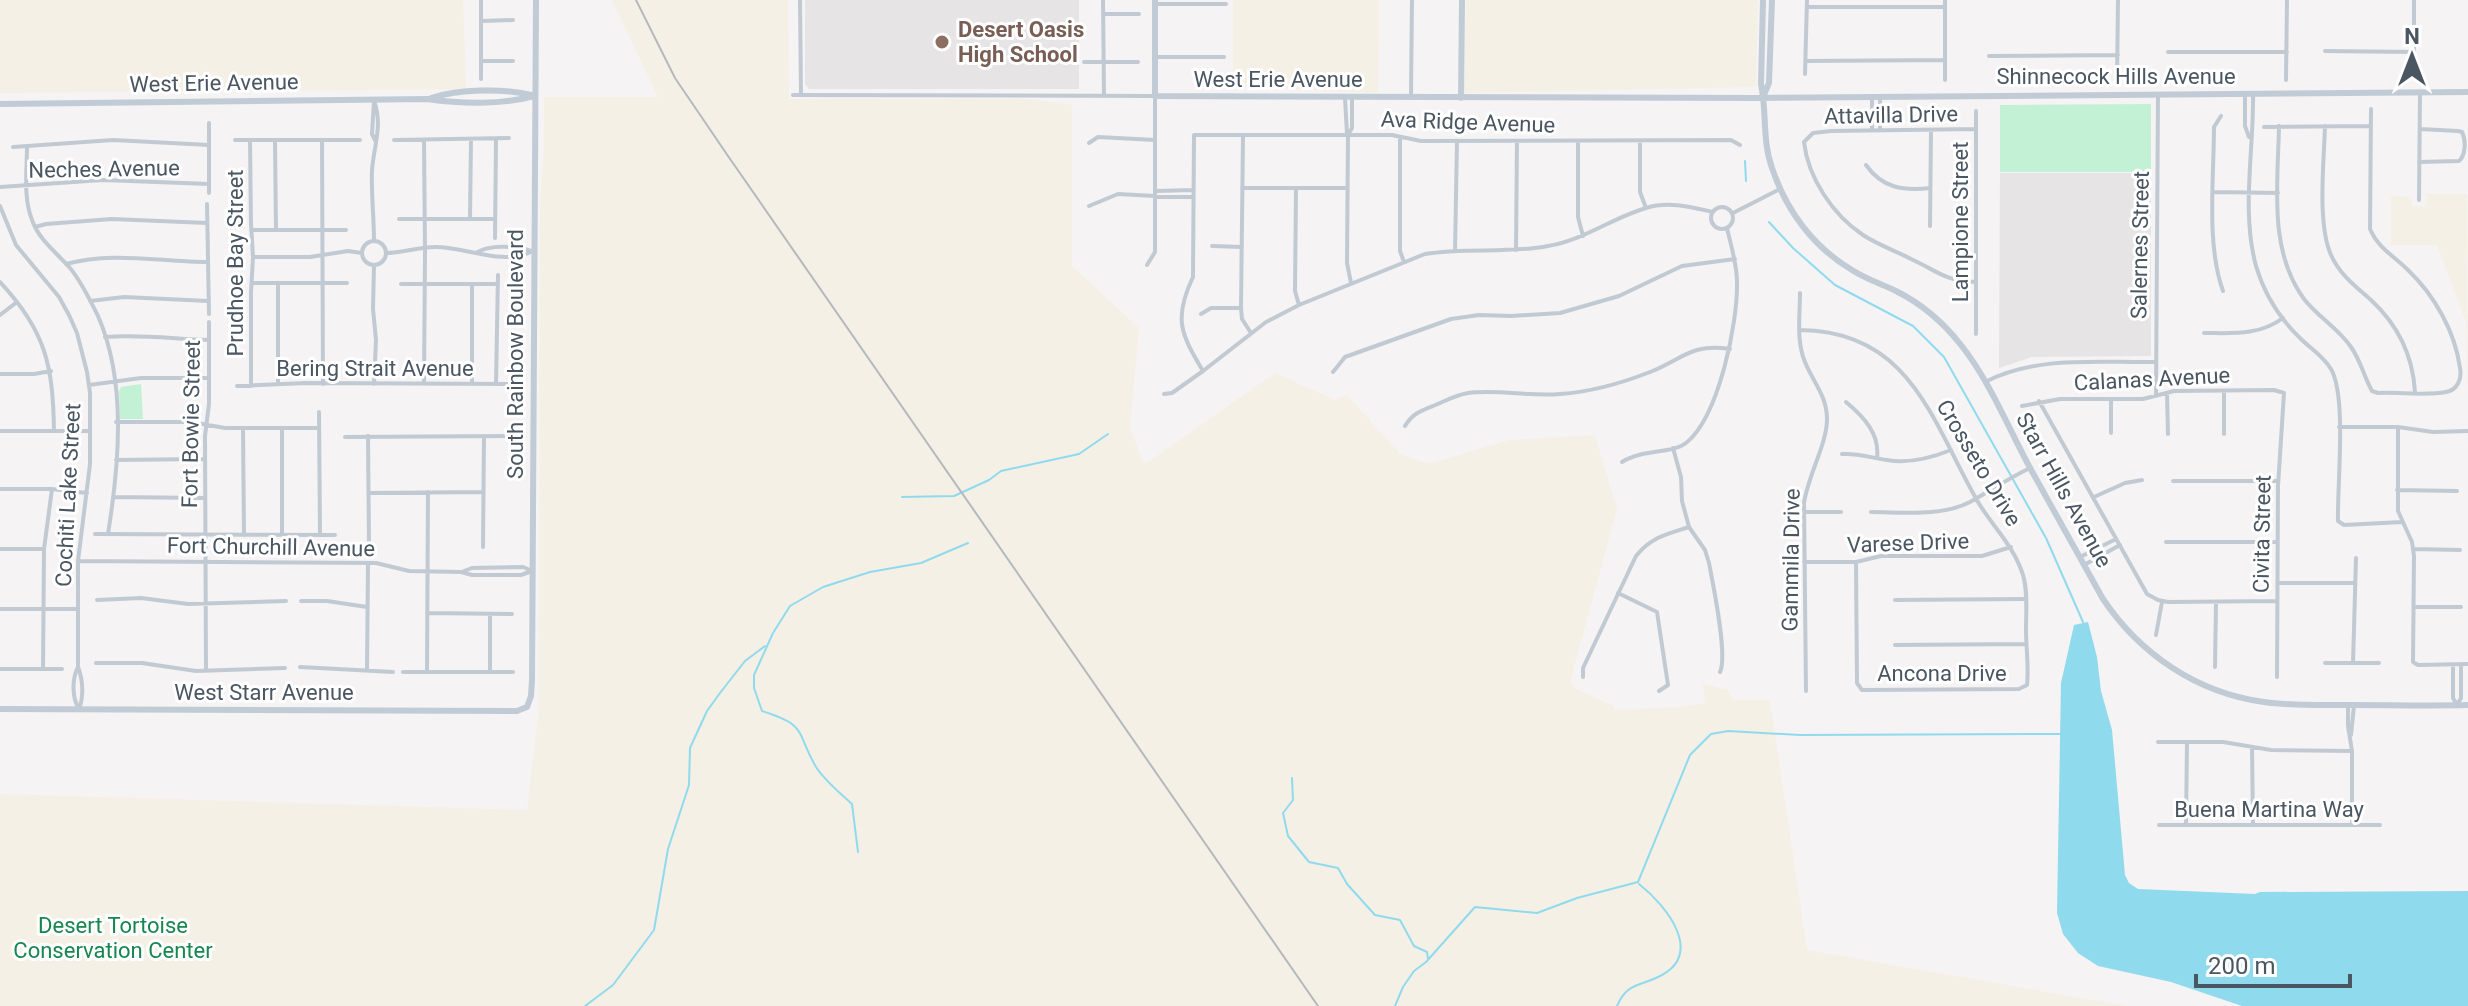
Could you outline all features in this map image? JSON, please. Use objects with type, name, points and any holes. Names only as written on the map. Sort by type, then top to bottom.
[{"type":"street","points":[[481,0],[481,79]]},
{"type":"street","name":"South Rainbow Boulevard","points":[[527,707],[532,688],[536,0]]},
{"type":"street","points":[[800,0],[801,95]]},
{"type":"street","points":[[1103,0],[1104,96]]},
{"type":"street","points":[[1411,98],[1412,0]]},
{"type":"street","points":[[1461,98],[1462,0]]},
{"type":"street","points":[[1763,0],[1763,97]]},
{"type":"street","points":[[1763,97],[1769,83],[1772,0]]},
{"type":"street","points":[[1805,74],[1807,0]]},
{"type":"street","points":[[2117,81],[2118,0]]},
{"type":"street","points":[[2286,80],[2287,0]]},
{"type":"street","points":[[2414,0],[2414,78]]},
{"type":"street","points":[[1147,265],[1155,252],[1155,2],[1226,4]]},
{"type":"street","points":[[1807,7],[1945,3],[1945,80]]},
{"type":"street","points":[[1103,14],[1139,14]]},
{"type":"street","points":[[482,21],[513,20]]},
{"type":"street","points":[[2325,51],[2414,52]]},
{"type":"street","points":[[2168,52],[2287,52]]},
{"type":"street","points":[[1989,56],[2118,55]]},
{"type":"street","points":[[1155,57],[1224,57]]},
{"type":"street","points":[[1806,61],[1945,60]]},
{"type":"street","points":[[482,61],[513,61]]},
{"type":"street","points":[[1084,62],[1138,62]]},
{"type":"street","points":[[2419,200],[2420,92]]},
{"type":"street","name":"Shinnecock Hills Avenue","points":[[1763,97],[2468,92]]},
{"type":"street","points":[[2249,93],[2253,127],[2250,140],[2251,237],[2257,267],[2269,296],[2283,318],[2323,358],[2335,376],[2339,396],[2337,519],[2339,524],[2402,522]]},
{"type":"street","name":"Salernes Street","points":[[2156,396],[2158,94]]},
{"type":"street","name":"West Erie Avenue","points":[[793,95],[1763,97]]},
{"type":"street","name":"West Erie Avenue","points":[[0,104],[374,99],[517,101],[534,96]]},
{"type":"street","points":[[1872,96],[1872,130]]},
{"type":"street","points":[[1880,96],[1880,129]]},
{"type":"street","name":"Starr Hills Avenue","points":[[1763,97],[1765,140],[1780,189],[1805,230],[1830,255],[1860,275],[1907,297],[1938,320],[1962,346],[2103,599],[2125,628],[2165,663],[2195,681],[2263,702],[2468,705]]},
{"type":"street","points":[[1348,98],[1352,128],[1348,135],[1347,263],[1351,283]]},
{"type":"street","points":[[374,99],[374,241]]},
{"type":"street","points":[[2279,126],[2280,241],[2289,272],[2309,306],[2348,342],[2362,363],[2372,391],[2447,392],[2458,385],[2461,376],[2449,331],[2439,310],[2415,278],[2380,246],[2370,229],[2371,109]]},
{"type":"street","name":"Lampione Street","points":[[1976,111],[1976,334]]},
{"type":"street","points":[[2221,116],[2214,127],[2214,250],[2217,275],[2223,291]]},
{"type":"street","points":[[209,123],[209,193]]},
{"type":"street","points":[[2325,126],[2323,222],[2328,248],[2344,276],[2382,311],[2397,331],[2410,360],[2415,392]]},
{"type":"street","points":[[2264,127],[2370,126]]},
{"type":"street","name":"Attavilla Drive","points":[[1976,129],[1819,132],[1808,137],[1804,147],[1826,197],[1848,223],[1864,235],[1940,276],[1954,281],[1976,282]]},
{"type":"street","points":[[2419,162],[2459,161],[2463,156],[2464,138],[2458,131],[2420,129]]},
{"type":"street","points":[[1930,226],[1931,130]]},
{"type":"street","name":"Ava Ridge Avenue","points":[[1193,194],[1194,135],[1348,135],[1421,141],[1731,140],[1740,145]]},
{"type":"street","points":[[1243,136],[1241,308],[1242,319],[1251,333]]},
{"type":"street","points":[[1089,143],[1098,137],[1155,140]]},
{"type":"street","points":[[1400,137],[1400,251],[1404,263]]},
{"type":"street","points":[[394,140],[509,138]]},
{"type":"street","points":[[470,219],[471,139]]},
{"type":"street","points":[[495,238],[496,139]]},
{"type":"street","points":[[13,147],[113,140],[209,145]]},
{"type":"street","points":[[235,140],[360,140]]},
{"type":"street","points":[[322,140],[323,384]]},
{"type":"street","points":[[424,140],[424,384]]},
{"type":"street","name":"Prudhoe Bay Street","points":[[250,141],[253,257],[251,386]]},
{"type":"street","points":[[275,141],[276,230]]},
{"type":"street","points":[[1455,251],[1457,141]]},
{"type":"street","points":[[1516,250],[1517,141]]},
{"type":"street","points":[[1578,141],[1578,217],[1583,236]]},
{"type":"street","points":[[1640,141],[1640,192],[1646,208]]},
{"type":"street","points":[[27,147],[28,210],[44,241],[66,264],[90,301],[105,337],[116,382],[116,460],[108,534]]},
{"type":"street","points":[[1866,165],[1888,185],[1907,189],[1930,188]]},
{"type":"street","name":"Neches Avenue","points":[[0,187],[114,180],[209,184]]},
{"type":"street","points":[[1242,188],[1347,188]]},
{"type":"street","points":[[1296,188],[1295,291],[1299,305]]},
{"type":"street","points":[[1733,213],[1780,189]]},
{"type":"street","points":[[2214,192],[2278,193]]},
{"type":"street","points":[[1089,206],[1118,194],[1193,194],[1193,277],[1185,292],[1180,314],[1185,342],[1203,371]]},
{"type":"street","points":[[207,204],[209,314]]},
{"type":"street","points":[[1164,394],[1172,393],[1266,322],[1299,305],[1425,254],[1549,246],[1583,236],[1646,208],[1665,205],[1713,212],[1723,207],[1733,213]]},
{"type":"street","name":"Cochiti Lake Street","points":[[0,206],[16,245],[59,297],[69,315],[83,352],[89,385],[87,493],[78,561],[78,667],[74,675],[74,701],[79,709]]},
{"type":"street","points":[[1713,212],[1711,218],[1719,228],[1727,228],[1733,222],[1733,213]]},
{"type":"street","points":[[35,227],[112,219],[207,223]]},
{"type":"street","points":[[399,219],[495,219]]},
{"type":"street","points":[[1622,462],[1649,451],[1685,444],[1697,431],[1715,393],[1730,349],[1737,283],[1727,228]]},
{"type":"street","points":[[251,230],[346,230]]},
{"type":"street","points":[[374,241],[381,243],[386,253],[384,260],[374,265],[364,260],[362,253],[364,246],[374,241]]},
{"type":"street","points":[[1212,246],[1242,247]]},
{"type":"street","points":[[386,253],[425,247],[484,256],[523,256],[533,251]]},
{"type":"street","points":[[253,257],[362,253]]},
{"type":"street","points":[[66,264],[122,256],[208,262]]},
{"type":"street","points":[[1333,372],[1345,357],[1451,319],[1479,315],[1560,313],[1619,296],[1682,266],[1735,259]]},
{"type":"street","points":[[374,265],[374,384]]},
{"type":"street","points":[[496,384],[498,275]]},
{"type":"street","points":[[0,282],[36,329],[51,371],[54,431]]},
{"type":"street","points":[[252,283],[347,283]]},
{"type":"street","points":[[278,283],[278,384]]},
{"type":"street","points":[[401,284],[498,284]]},
{"type":"street","points":[[472,284],[472,383]]},
{"type":"street","name":"Gammila Drive","points":[[1800,293],[1800,330],[1805,362],[1820,388],[1827,418],[1825,434],[1808,482],[1804,512],[1806,691]]},
{"type":"street","points":[[90,301],[110,297],[208,301]]},
{"type":"street","points":[[0,315],[18,302]]},
{"type":"street","points":[[1201,314],[1211,308],[1241,308]]},
{"type":"street","points":[[2204,333],[2254,332],[2272,327],[2283,318]]},
{"type":"street","name":"Fort Bowie Street","points":[[206,671],[205,459],[209,322]]},
{"type":"street","name":"Crosseto Drive","points":[[1800,330],[1845,336],[1877,351],[1893,362],[1922,396],[1989,521],[2011,547],[2024,576],[2028,681],[2025,687]]},
{"type":"street","points":[[105,337],[209,340]]},
{"type":"street","points":[[1405,426],[1412,415],[1457,396],[1470,393],[1562,394],[1637,377],[1698,348],[1714,346],[1730,349]]},
{"type":"street","points":[[1984,383],[2006,372],[2041,364],[2155,362]]},
{"type":"street","points":[[0,374],[51,371]]},
{"type":"street","points":[[89,385],[141,378],[209,378]]},
{"type":"street","name":"Bering Strait Avenue","points":[[237,386],[513,384]]},
{"type":"street","name":"Calanas Avenue","points":[[2022,406],[2039,401],[2143,399],[2167,393],[2274,390],[2284,393]]},
{"type":"street","points":[[2224,391],[2224,434]]},
{"type":"street","points":[[2167,393],[2168,434]]},
{"type":"street","name":"Civita Street","points":[[2277,677],[2278,481],[2284,393]]},
{"type":"street","points":[[2111,399],[2111,433]]},
{"type":"street","points":[[2039,401],[2147,594],[2162,602],[2277,601]]},
{"type":"street","points":[[1846,402],[1859,412],[1870,427],[1877,442],[1877,458]]},
{"type":"street","points":[[319,412],[320,535]]},
{"type":"street","points":[[116,422],[319,428]]},
{"type":"street","points":[[2339,427],[2468,431]]},
{"type":"street","points":[[2398,427],[2398,511],[2414,549],[2414,663],[2468,664]]},
{"type":"street","points":[[243,428],[244,535]]},
{"type":"street","points":[[282,428],[282,535]]},
{"type":"street","points":[[0,431],[90,431]]},
{"type":"street","points":[[368,436],[369,545]]},
{"type":"street","points":[[483,547],[484,436]]},
{"type":"street","points":[[345,437],[513,436]]},
{"type":"street","points":[[1673,448],[1689,527],[1705,550],[1709,563],[1724,665],[1720,672]]},
{"type":"street","points":[[1842,454],[1912,461],[1951,450]]},
{"type":"street","points":[[116,460],[205,459]]},
{"type":"street","points":[[1871,512],[1941,510],[1962,505],[2030,468]]},
{"type":"street","points":[[2094,497],[2125,483],[2142,480]]},
{"type":"street","points":[[2173,481],[2278,481]]},
{"type":"street","points":[[0,489],[87,493]]},
{"type":"street","points":[[43,669],[44,549],[52,489]]},
{"type":"street","points":[[2397,490],[2457,491]]},
{"type":"street","points":[[427,672],[428,492]]},
{"type":"street","points":[[369,493],[483,492]]},
{"type":"street","points":[[114,497],[205,498]]},
{"type":"street","points":[[1804,512],[1841,512]]},
{"type":"street","points":[[1583,677],[1583,668],[1642,548],[1663,534],[1689,527]]},
{"type":"street","points":[[95,534],[335,535]]},
{"type":"street","points":[[2080,557],[2116,539]]},
{"type":"street","points":[[2166,542],[2278,542]]},
{"type":"street","points":[[2084,565],[2120,545]]},
{"type":"street","name":"Varese Drive","points":[[1804,562],[1856,562],[1881,556],[1982,556],[2011,547]]},
{"type":"street","points":[[0,549],[44,549]]},
{"type":"street","points":[[2414,549],[2460,550]]},
{"type":"street","points":[[2353,663],[2356,558]]},
{"type":"street","name":"Fort Churchill Avenue","points":[[78,561],[368,563],[409,571],[472,575],[521,575],[532,571]]},
{"type":"street","name":"Ancona Drive","points":[[1856,562],[1857,683],[1860,688],[2025,687]]},
{"type":"street","points":[[367,671],[368,563]]},
{"type":"street","points":[[2278,583],[2355,583]]},
{"type":"street","points":[[1618,593],[1657,612],[1668,685],[1659,691]]},
{"type":"street","points":[[97,600],[141,598],[179,604],[286,601]]},
{"type":"street","points":[[1895,600],[2025,599]]},
{"type":"street","points":[[301,601],[367,607]]},
{"type":"street","points":[[2156,635],[2162,602]]},
{"type":"street","points":[[2215,667],[2216,602]]},
{"type":"street","points":[[2414,607],[2461,607]]},
{"type":"street","points":[[0,609],[78,609]]},
{"type":"street","points":[[427,613],[512,614]]},
{"type":"street","points":[[490,613],[490,672]]},
{"type":"street","points":[[1895,645],[2026,644]]},
{"type":"street","points":[[96,663],[134,663],[206,671],[285,668]]},
{"type":"street","points":[[2325,663],[2379,663]]},
{"type":"street","points":[[2453,664],[2453,698],[2457,705]]},
{"type":"street","points":[[2457,705],[2461,698],[2461,664]]},
{"type":"street","points":[[300,667],[393,672]]},
{"type":"street","points":[[0,669],[62,669]]},
{"type":"street","points":[[403,672],[513,672]]},
{"type":"street","points":[[2351,705],[2354,725],[2350,737],[2352,825]]},
{"type":"street","name":"West Starr Avenue","points":[[0,709],[517,711],[527,707]]},
{"type":"street","points":[[2158,742],[2223,742],[2288,751],[2352,751]]},
{"type":"street","points":[[2186,825],[2187,742]]},
{"type":"street","points":[[2252,747],[2253,824]]},
{"type":"street","name":"Buena Martina Way","points":[[2159,825],[2380,825]]},
{"type":"shaded area","name":"Desert Oasis High School","points":[[805,0],[1079,0],[1079,89],[809,89],[805,84]]},
{"type":"shaded area","points":[[2000,173],[2151,173],[2151,356],[2032,357],[1999,368]]},
{"type":"green space","points":[[2151,104],[2151,172],[2000,172],[2000,105]]},
{"type":"green space","points":[[141,384],[143,419],[120,419],[121,387]]},
{"type":"sand","points":[[0,0],[463,0],[466,89],[0,93]]},
{"type":"sand","points":[[612,0],[788,0],[789,99],[1027,99],[1072,105],[1072,266],[1139,328],[1130,427],[1144,465],[1275,373],[1335,400],[1347,395],[1400,454],[1429,464],[1509,440],[1595,435],[1617,509],[1570,682],[1576,689],[1614,706],[1615,710],[1705,703],[1703,684],[1728,690],[1733,700],[1770,700],[1807,950],[2127,1006],[0,1006],[0,794],[527,810],[539,709],[540,205],[544,97],[658,97]]},
{"type":"sand","points":[[1233,0],[1379,0],[1378,93],[1233,86]]},
{"type":"sand","points":[[1466,0],[1758,0],[1756,87],[1464,93]]},
{"type":"sand","points":[[2427,194],[2467,194],[2468,396],[2466,322],[2437,245],[2391,245],[2391,196],[2411,197],[2412,206],[2426,207]]},
{"type":"water","points":[[2088,622],[2112,730],[2125,875],[2129,883],[2138,889],[2255,894],[2468,891],[2468,1006],[2242,1006],[2171,982],[2098,966],[2078,953],[2063,934],[2057,913],[2061,683],[2074,625]]},
{"type":"waterway","points":[[1745,161],[1746,181]]},
{"type":"waterway","points":[[1769,222],[1835,285],[1913,326],[1944,357],[2046,538],[2083,622]]},
{"type":"waterway","points":[[902,497],[954,496],[1001,471],[1079,454],[1108,434]]},
{"type":"waterway","points":[[858,852],[852,804],[820,772],[799,731],[787,721],[762,711],[754,688],[754,675],[773,633],[790,606],[823,587],[870,572],[921,563],[968,543]]},
{"type":"waterway","points":[[585,1006],[613,985],[654,930],[668,849],[689,785],[690,748],[707,711],[720,693],[745,661],[765,646]]},
{"type":"waterway","points":[[1395,1006],[1414,971],[1426,962],[1475,907],[1537,913],[1577,898],[1638,882],[1690,755],[1711,734],[1728,731],[1800,735],[2062,734]]},
{"type":"waterway","points":[[1292,778],[1293,800],[1283,813],[1288,836],[1309,862],[1338,868],[1347,884],[1375,915],[1400,920],[1414,946],[1427,952],[1428,959]]},
{"type":"waterway","points":[[1617,1006],[1628,990],[1671,969],[1679,957],[1680,944],[1670,918],[1639,884]]},
{"type":"railway","points":[[636,0],[675,78],[1318,1006]]},
{"type":"place","name":"Desert Oasis High School","points":[[942,42]]},
{"type":"park label","name":"Desert Tortoise Conservation Center","points":[[113,938]]}]
